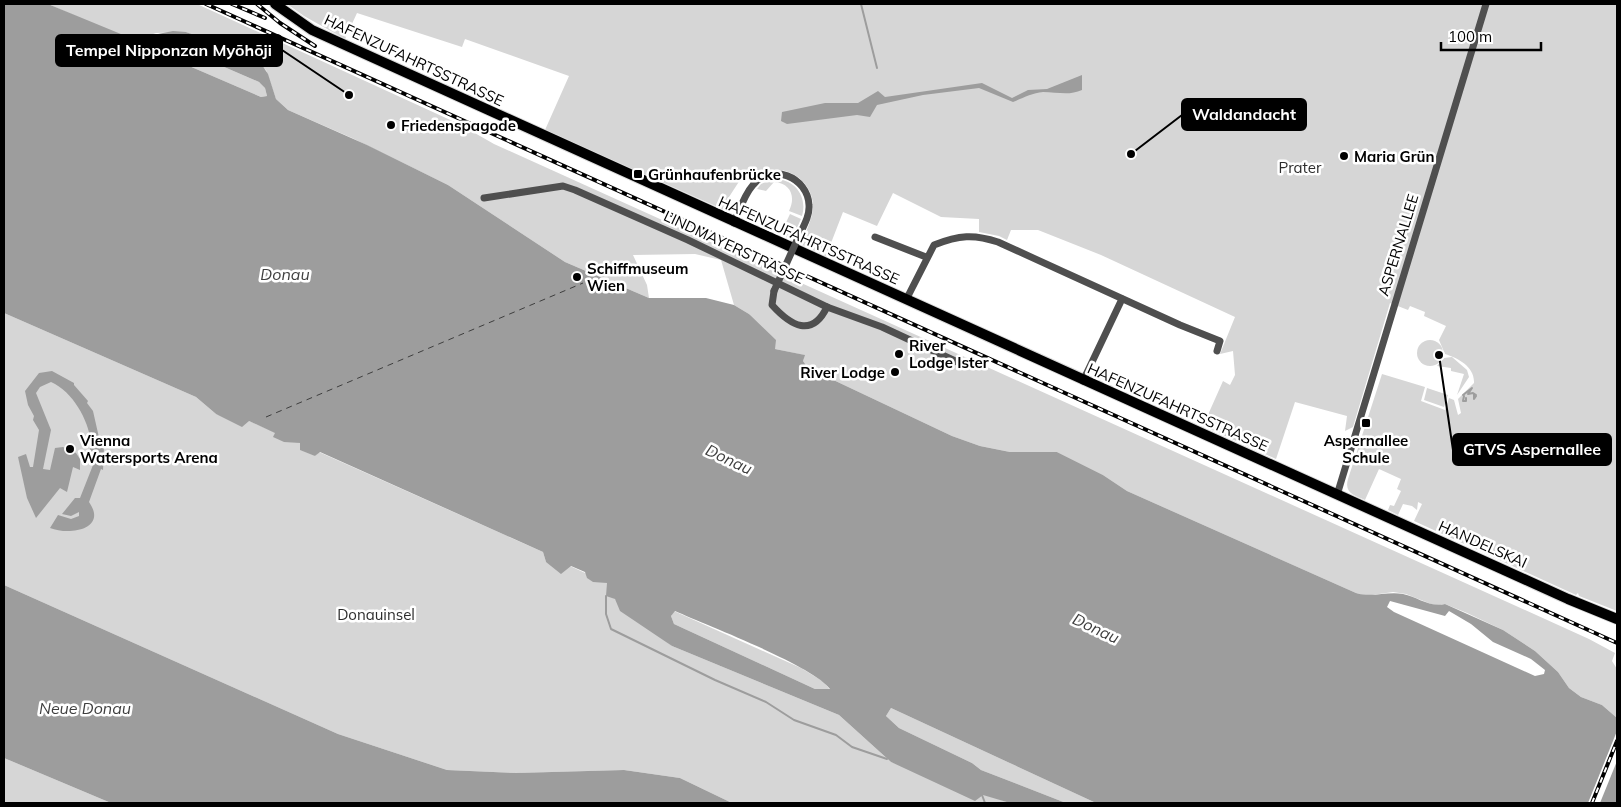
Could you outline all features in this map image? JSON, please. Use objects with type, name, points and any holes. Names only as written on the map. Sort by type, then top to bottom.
[{"type":"main road","name":"HAFENZUFAHRTSSTRASSE","points":[[275,4],[312,30],[1337,495]]},
{"type":"main road","name":"HANDELSKAI","points":[[1337,495],[1559,595],[1617,619]]},
{"type":"street","name":"ASPERNALLEE","points":[[1337,495],[1486,4]]},
{"type":"street","points":[[734,223],[753,184],[760,178],[778,174],[797,180],[808,197],[809,212],[774,291],[772,305],[800,326],[806,328],[815,325],[822,319],[827,307]]},
{"type":"street","name":"LINDMAYERSTRASSE","points":[[484,198],[563,186],[598,199],[688,240],[827,307],[882,327],[966,366]]},
{"type":"street","points":[[906,300],[926,257],[934,245],[948,239],[977,235],[998,242],[1122,299],[1220,341],[1217,351]]},
{"type":"street","points":[[875,237],[926,257]]},
{"type":"street","points":[[1083,381],[1122,299]]},
{"type":"green space","points":[[48,4],[197,4],[459,124],[494,144],[1589,639],[1615,653],[1612,661],[1617,669],[1617,718],[1602,705],[1581,697],[1569,688],[1558,672],[1535,651],[1503,630],[1467,613],[1445,604],[1436,606],[1406,594],[1393,592],[1365,596],[1356,593],[1127,491],[1103,475],[1057,452],[1010,452],[980,446],[952,436],[808,368],[803,361],[804,355],[775,349],[749,314],[734,305],[721,260],[695,254],[633,255],[647,285],[649,298],[565,262],[448,185],[352,138],[288,110],[276,99],[266,70],[255,61],[186,32],[156,33],[139,39],[124,37]]},
{"type":"green space","name":"Prater","points":[[287,4],[1617,4],[1617,611],[1579,596],[1578,593],[1576,595],[1414,521],[1422,504],[1418,502],[1417,510],[1412,506],[1403,504],[1398,515],[1388,510],[1390,505],[1394,506],[1401,491],[1397,489],[1401,479],[1379,469],[1365,500],[1351,493],[1347,487],[1382,374],[1425,387],[1421,401],[1445,410],[1449,398],[1454,400],[1458,415],[1461,413],[1458,399],[1474,383],[1474,377],[1465,364],[1445,354],[1439,340],[1446,326],[1424,316],[1425,312],[1410,306],[1408,310],[1390,303],[1353,427],[1345,431],[1347,416],[1295,402],[1276,459],[1203,426],[1223,381],[1230,385],[1235,375],[1233,351],[1220,354],[1235,317],[1101,255],[1038,230],[1011,230],[1007,240],[999,236],[979,232],[979,219],[941,217],[893,193],[877,226],[843,212],[826,256],[800,244],[808,227],[813,208],[810,193],[795,175],[781,170],[773,170],[740,180],[729,197],[733,206],[729,212],[545,130],[569,76],[465,39],[462,47],[357,13],[345,39]]},
{"type":"green space","points":[[171,44],[259,82],[265,88],[267,96],[261,97],[159,53],[159,47]]},
{"type":"green space","points":[[773,179],[781,179],[798,190],[803,202],[802,216],[789,211],[792,196],[784,185],[774,182],[766,191],[757,189],[761,184]]},
{"type":"green space","points":[[790,214],[801,219],[791,241],[781,233]]},
{"type":"green space","name":"Donauinsel","points":[[4,313],[196,397],[216,414],[249,421],[300,443],[315,456],[319,452],[543,552],[546,562],[570,566],[607,583],[615,599],[672,646],[839,715],[891,762],[1010,803],[732,803],[680,778],[624,770],[516,773],[447,770],[338,734],[4,585]]},
{"type":"green space","points":[[1430,340],[1439,344],[1443,353],[1439,362],[1430,366],[1421,362],[1417,353],[1421,344]]},
{"type":"green space","points":[[1452,357],[1467,370],[1469,377],[1457,395],[1464,374],[1451,371],[1451,368],[1437,366],[1444,358]]},
{"type":"green space","points":[[1427,388],[1448,395],[1444,407],[1424,400]]},
{"type":"green space","points":[[674,611],[801,668],[824,682],[830,690],[815,689],[674,624],[671,616]]},
{"type":"green space","points":[[891,708],[1096,803],[1066,803],[981,770],[972,763],[899,728],[886,716]]},
{"type":"green space","points":[[4,758],[111,803],[4,803]]},
{"type":"water","name":"Donau","points":[[4,4],[48,4],[133,39],[173,31],[186,32],[262,65],[268,74],[276,99],[288,110],[367,145],[448,185],[565,262],[649,298],[706,298],[734,305],[749,314],[776,340],[775,349],[805,355],[803,361],[808,368],[952,436],[980,446],[1010,452],[1057,452],[1103,475],[1127,491],[1356,593],[1368,595],[1403,594],[1434,605],[1445,604],[1503,630],[1535,651],[1558,672],[1569,688],[1581,697],[1602,705],[1617,718],[1617,803],[1096,803],[891,708],[886,716],[899,728],[972,763],[981,770],[1066,803],[1010,803],[983,795],[975,801],[891,762],[839,715],[672,646],[620,611],[615,599],[606,596],[607,583],[593,582],[587,578],[585,572],[571,566],[561,574],[546,562],[543,552],[320,452],[315,456],[300,450],[300,443],[284,442],[273,437],[275,433],[249,421],[242,427],[216,414],[196,397],[4,313]],"holes":[[[171,44],[259,82],[265,88],[267,96],[261,97],[159,53],[159,46]],[[1390,601],[1445,616],[1449,611],[1471,624],[1493,642],[1531,659],[1545,670],[1544,674],[1535,676],[1394,612],[1387,607]],[[675,611],[782,658],[803,669],[830,689],[815,689],[674,624],[671,616]]]},
{"type":"water","points":[[1082,75],[1082,90],[1077,92],[1043,92],[1013,102],[979,88],[923,95],[877,105],[870,117],[857,115],[787,124],[781,121],[782,112],[825,103],[858,103],[878,91],[885,97],[982,83],[1012,98],[1028,90],[1047,89]]},
{"type":"water","points":[[52,371],[74,383],[88,401],[87,403],[93,411],[100,442],[104,447],[103,470],[101,469],[89,502],[94,511],[94,519],[84,528],[76,530],[67,531],[50,528],[58,515],[71,519],[79,516],[79,512],[71,516],[62,514],[75,498],[80,498],[95,460],[90,449],[91,442],[87,424],[78,407],[66,392],[51,382],[40,387],[36,393],[51,430],[43,469],[50,470],[55,448],[63,447],[76,453],[80,459],[80,470],[73,467],[67,492],[60,488],[36,518],[27,498],[18,457],[26,454],[30,467],[33,467],[39,430],[33,420],[34,416],[28,405],[25,391],[39,373]]},
{"type":"water","name":"Neue Donau","points":[[4,585],[338,734],[447,770],[516,773],[624,770],[680,778],[732,803],[111,803],[4,758]]},
{"type":"pier","points":[[1617,731],[1617,761],[1600,803],[1588,803]]},
{"type":"waterway","points":[[861,4],[877,68]]},
{"type":"waterway","points":[[1463,395],[1472,388],[1468,394],[1473,393],[1476,395]]},
{"type":"waterway","points":[[1474,394],[1474,399],[1476,396]]},
{"type":"waterway","points":[[1464,396],[1463,401],[1466,401],[1466,398]]},
{"type":"waterway","points":[[606,596],[606,614],[611,629],[715,680],[766,702],[794,720],[836,735],[852,747],[887,759]]},
{"type":"waterway","points":[[982,795],[985,803]]},
{"type":"ferry route","points":[[266,417],[583,283]]},
{"type":"railway","points":[[206,4],[1617,643]]},
{"type":"railway","points":[[232,4],[265,18]]},
{"type":"railway","points":[[257,4],[280,23],[315,46]]},
{"type":"railway","points":[[1592,803],[1617,741]]},
{"type":"place","name":"Tempel Nipponzan Myōhōji","points":[[349,95]]},
{"type":"place","name":"Friedenspagode","points":[[391,125]]},
{"type":"place","name":"Waldandacht","points":[[1131,154]]},
{"type":"place","name":"Maria Grün","points":[[1344,156]]},
{"type":"place","name":"Grünhaufenbrücke","points":[[638,174]]},
{"type":"place","name":"Schiffmuseum Wien","points":[[577,277]]},
{"type":"place","name":"River Lodge Ister","points":[[899,354]]},
{"type":"place","name":"GTVS Aspernallee","points":[[1439,355]]},
{"type":"place","name":"River Lodge","points":[[895,372]]},
{"type":"place","name":"Aspernallee Schule","points":[[1366,423]]},
{"type":"place","name":"Vienna Watersports Arena","points":[[70,449]]}]
